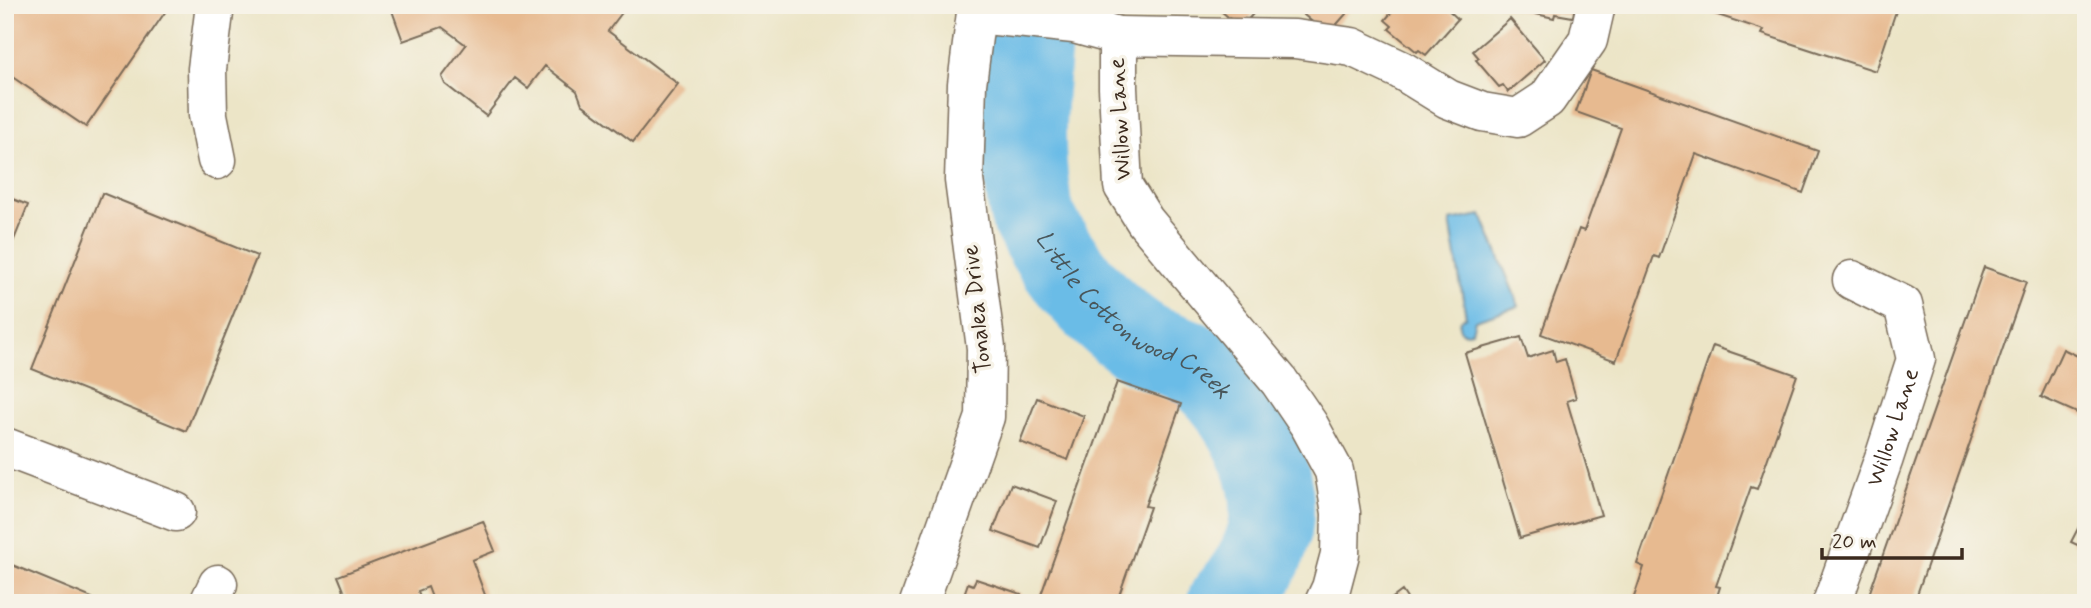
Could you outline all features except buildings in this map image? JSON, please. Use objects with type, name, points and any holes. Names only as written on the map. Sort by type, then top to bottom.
[{"type":"street","points":[[215,5],[207,69],[208,115],[217,160]]},
{"type":"street","name":"Willow Lane","points":[[1324,603],[1331,588],[1339,554],[1342,513],[1334,471],[1309,425],[1279,381],[1145,221],[1123,186],[1118,36],[1295,39],[1352,47],[1401,70],[1448,99],[1482,112],[1518,118],[1547,99],[1588,40],[1596,5]]},
{"type":"street","points":[[987,12],[1074,24],[1118,36]]},
{"type":"street","name":"Tonalea Drive","points":[[919,603],[985,417],[986,348],[964,180],[967,84],[987,12]]},
{"type":"street","name":"Willow Lane","points":[[1832,603],[1916,359],[1903,305],[1852,280]]},
{"type":"street","points":[[5,447],[176,512]]},
{"type":"water","points":[[1482,215],[1519,306],[1475,320],[1472,331],[1468,333],[1462,332],[1459,327],[1460,320],[1466,317],[1450,221]]},
{"type":"waterway","name":"Little Cottonwood Creek","points":[[1033,5],[1024,145],[1029,204],[1042,235],[1078,285],[1123,329],[1145,345],[1186,360],[1209,377],[1239,414],[1262,458],[1272,503],[1269,535],[1255,566],[1229,603]]}]
